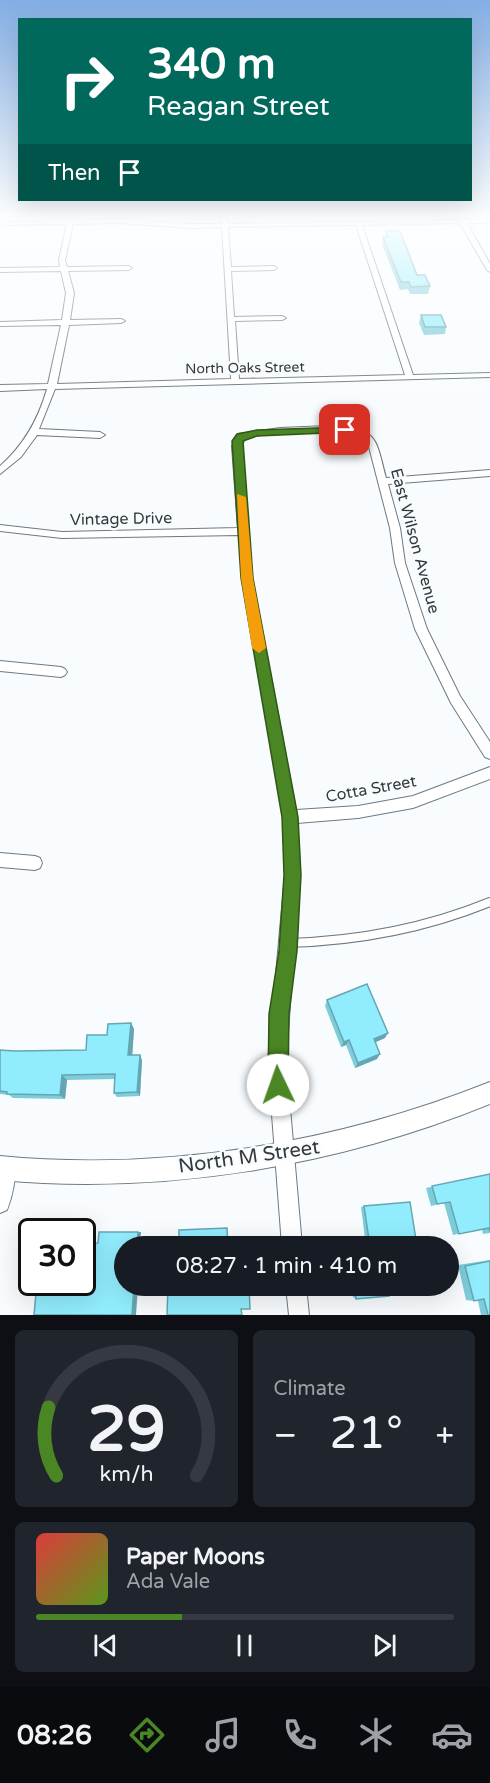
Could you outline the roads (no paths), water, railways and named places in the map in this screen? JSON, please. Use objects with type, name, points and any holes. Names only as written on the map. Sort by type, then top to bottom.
[{"type":"street","points":[[0,471],[19,454],[37,432],[65,322],[70,293],[66,277]]},
{"type":"street","points":[[227,277],[235,382]]},
{"type":"street","points":[[376,277],[410,377]]},
{"type":"street","points":[[230,319],[282,318]]},
{"type":"street","points":[[0,324],[121,321]]},
{"type":"street","name":"North Oaks Street","points":[[0,388],[490,375]]},
{"type":"street","name":"East Wilson Avenue","points":[[243,531],[237,446],[241,436],[257,433],[345,430],[361,433],[372,442],[395,528],[400,563],[421,629],[455,699],[490,753]]},
{"type":"street","points":[[37,432],[100,435]]},
{"type":"street","points":[[382,481],[490,473]]},
{"type":"street","name":"Vintage Drive","points":[[0,528],[62,535],[243,531]]},
{"type":"street","points":[[243,531],[249,589],[290,817],[292,875],[288,943],[279,1014],[277,1062],[291,1236]]},
{"type":"street","points":[[0,666],[61,672]]},
{"type":"street","name":"Cotta Street","points":[[290,817],[358,812],[413,802],[490,773]]},
{"type":"street","points":[[0,860],[35,863]]},
{"type":"street","name":"North M Street","points":[[3,1168],[95,1172],[244,1161],[283,1155],[388,1132],[490,1093]]},
{"type":"street","points":[[0,1203],[3,1168]]},
{"type":"street","points":[[297,1296],[299,1315]]},
{"type":"lane","points":[[288,943],[326,943],[396,933],[453,918],[490,903]]}]
